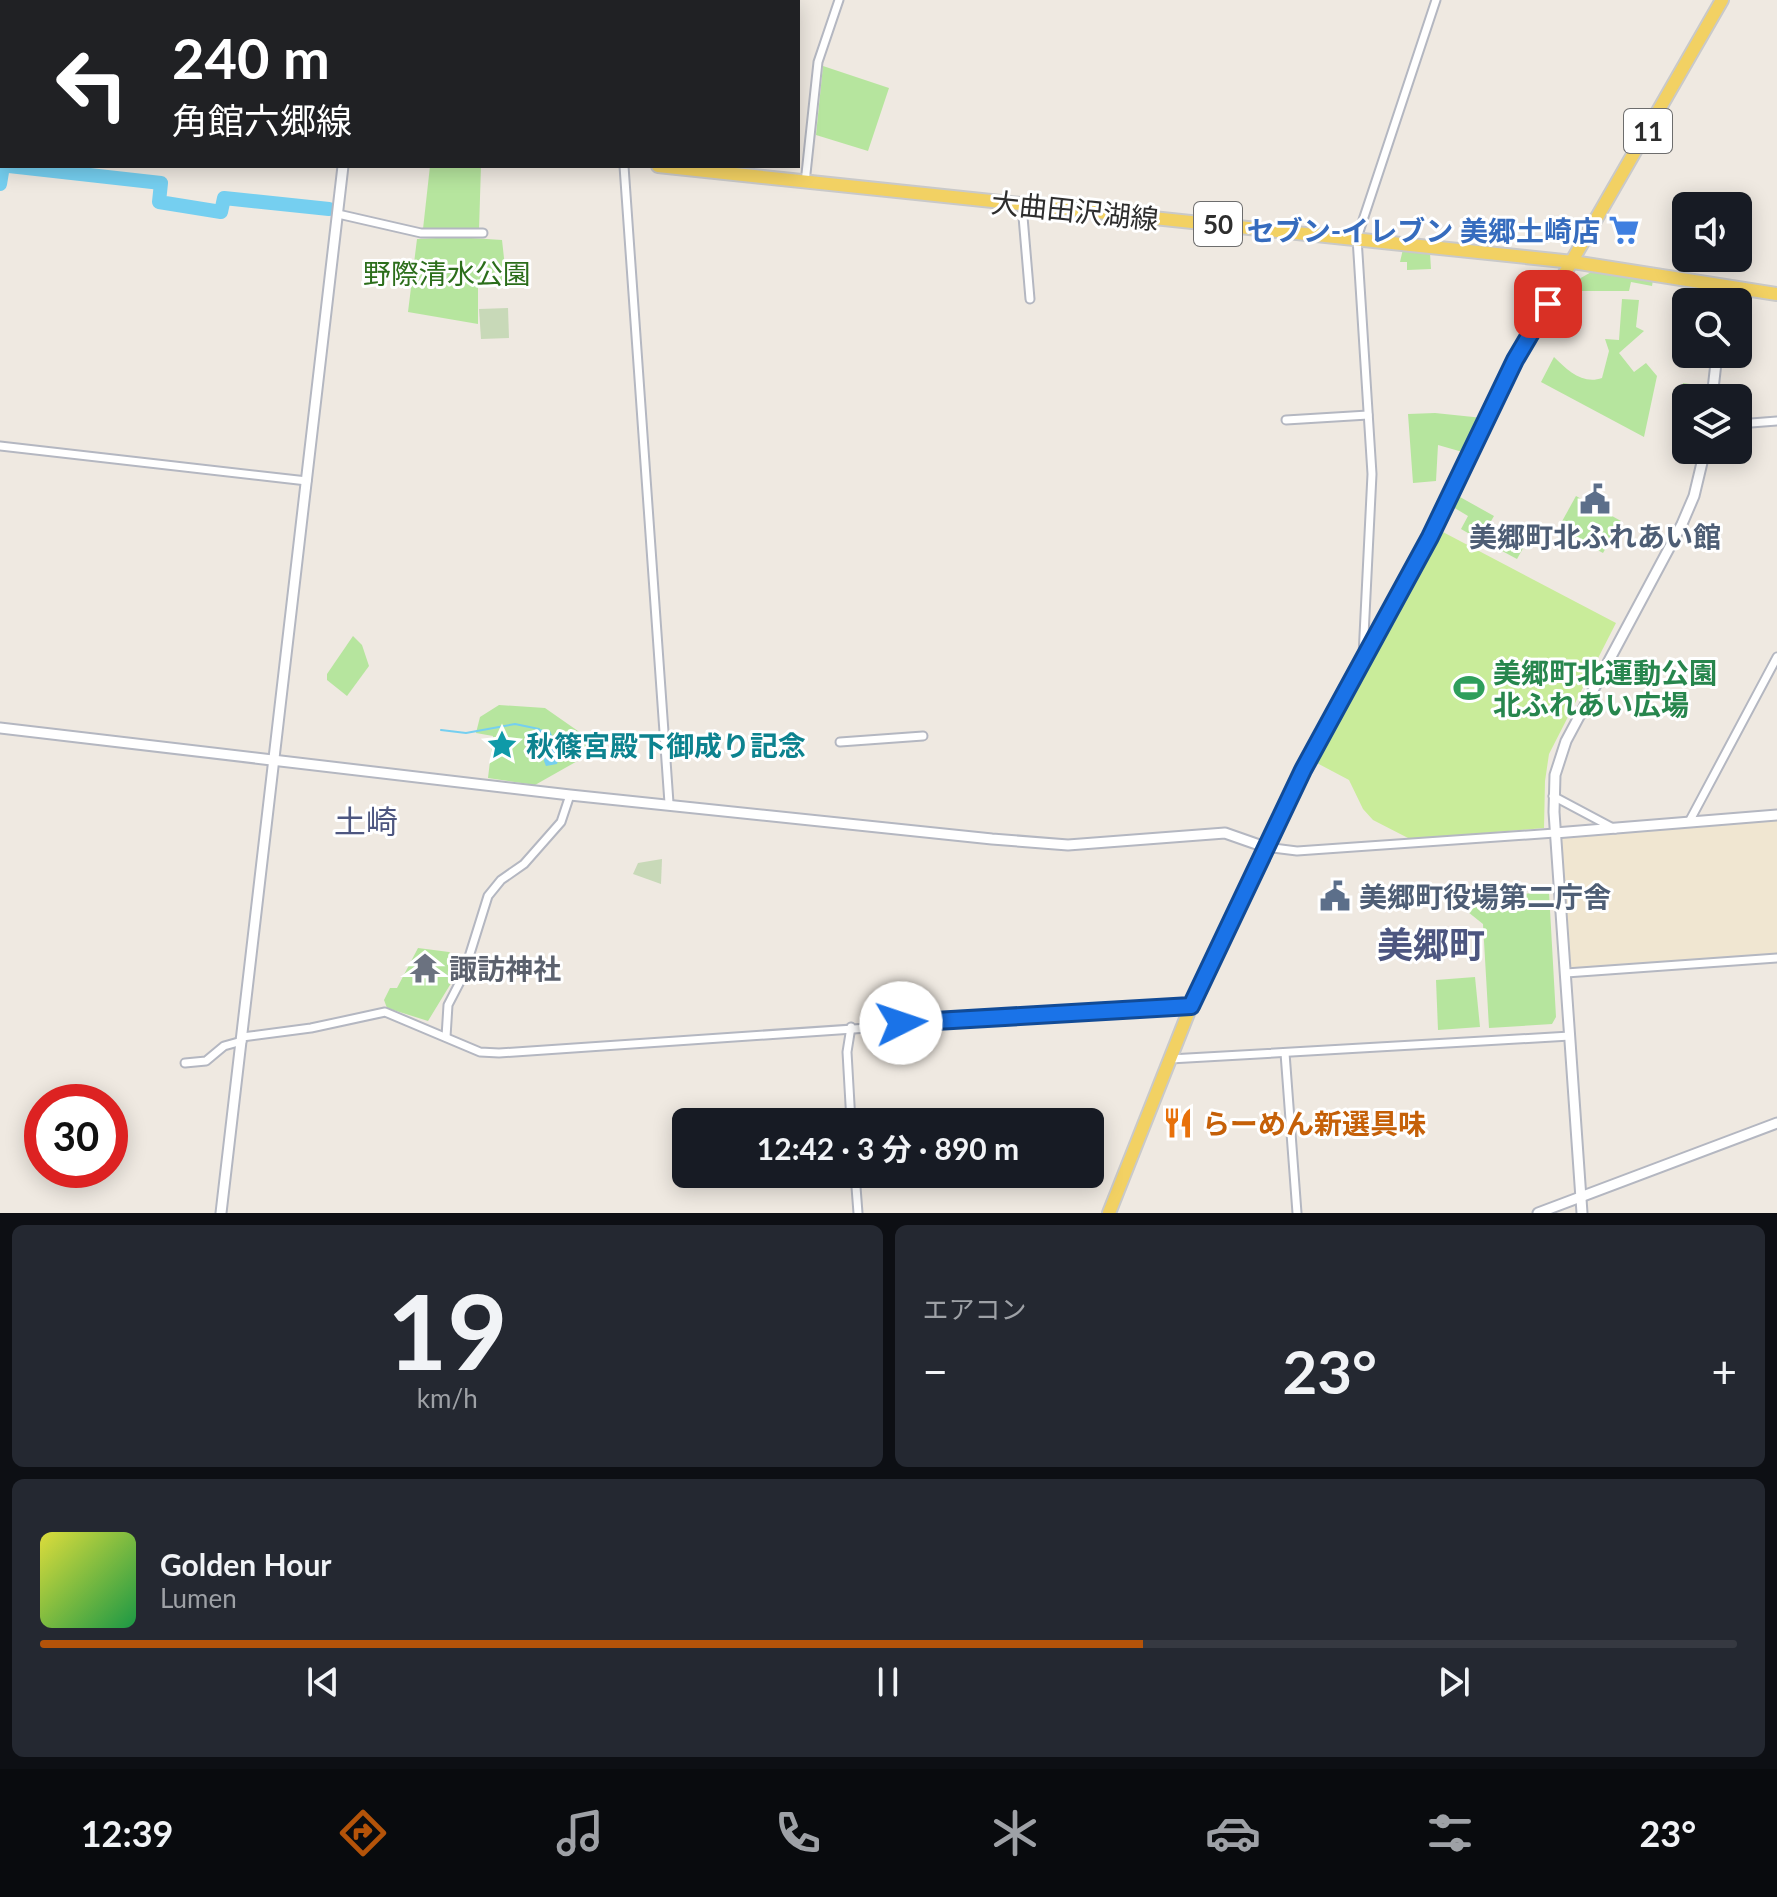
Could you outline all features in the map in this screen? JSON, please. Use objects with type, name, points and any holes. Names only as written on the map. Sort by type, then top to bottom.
[{"type":"main road","name":"11","points":[[1109,1213],[1191,1006],[1265,847],[1430,537],[1515,360],[1722,0]]},
{"type":"main road","name":"大曲田沢湖線","points":[[675,168],[1573,262],[1777,294]]},
{"type":"street","points":[[805,183],[818,62],[839,0]]},
{"type":"street","points":[[1363,662],[1372,474],[1357,238],[1436,0]]},
{"type":"street","points":[[221,1213],[343,168]]},
{"type":"street","points":[[624,168],[669,803]]},
{"type":"street","points":[[1022,205],[1030,299]]},
{"type":"street","points":[[338,214],[421,233],[483,233]]},
{"type":"street","points":[[1286,420],[1368,415]]},
{"type":"street","points":[[1752,423],[1777,421]]},
{"type":"street","points":[[0,446],[307,481]]},
{"type":"street","points":[[1582,1213],[1555,833],[1555,775],[1566,741],[1682,524],[1694,496],[1702,464]]},
{"type":"street","points":[[1689,822],[1777,657]]},
{"type":"street","points":[[0,728],[570,795],[1068,845],[1225,833],[1265,847],[1297,851],[1777,815]]},
{"type":"street","points":[[840,742],[923,736]]},
{"type":"street","points":[[446,1037],[448,1005],[463,976],[488,896],[501,880],[524,864],[561,822],[570,795]]},
{"type":"street","points":[[1553,796],[1616,829]]},
{"type":"street","points":[[1566,973],[1777,958]]},
{"type":"street","points":[[185,1063],[206,1061],[224,1046],[242,1039],[324,1026],[374,1011],[407,1019],[480,1052],[499,1053],[1191,1006]]},
{"type":"street","points":[[850,1108],[847,1052],[851,1027]]},
{"type":"street","points":[[1170,1059],[1570,1036]]},
{"type":"street","points":[[1285,1053],[1297,1213]]},
{"type":"street","points":[[1538,1213],[1777,1123]]},
{"type":"street","points":[[856,1188],[858,1213]]},
{"type":"shaded area","points":[[1777,820],[1777,956],[1570,970],[1559,835]]},
{"type":"green space","points":[[823,66],[889,88],[868,151],[816,135]]},
{"type":"green space","points":[[430,168],[481,168],[479,229],[423,229]]},
{"type":"green space","name":"野際清水公園","points":[[456,237],[502,240],[507,285],[478,286],[478,324],[408,312],[417,239]]},
{"type":"green space","points":[[1403,249],[1430,253],[1431,269],[1407,270],[1407,262],[1400,262]]},
{"type":"green space","points":[[1593,271],[1653,280],[1652,286],[1631,282],[1629,291],[1576,291],[1575,325],[1567,322],[1562,332],[1545,324],[1565,287]]},
{"type":"green space","points":[[1622,299],[1639,300],[1636,327],[1644,331],[1619,353],[1634,372],[1646,363],[1657,376],[1644,437],[1541,382],[1554,357],[1582,378],[1602,378],[1609,351],[1605,339],[1619,340]]},
{"type":"green space","points":[[508,308],[509,338],[481,339],[479,309]]},
{"type":"green space","points":[[1435,413],[1483,418],[1466,453],[1438,445],[1436,481],[1413,483],[1408,414]]},
{"type":"green space","points":[[1576,496],[1621,521],[1603,553],[1562,531],[1560,525]]},
{"type":"green space","points":[[1460,497],[1494,516],[1480,540],[1461,529],[1468,516],[1453,507]]},
{"type":"green space","points":[[1502,520],[1530,536],[1517,559],[1489,544]]},
{"type":"green space","name":"美郷町北運動公園 北ふれあい広場","points":[[1441,531],[1616,623],[1549,754],[1544,828],[1410,839],[1373,820],[1363,809],[1349,780],[1315,762]]},
{"type":"green space","points":[[353,636],[362,645],[369,666],[347,696],[327,680],[327,674]]},
{"type":"green space","points":[[499,705],[545,708],[588,738],[588,755],[535,785],[488,778],[493,736],[476,733],[480,717]]},
{"type":"green space","points":[[662,859],[661,884],[633,874],[638,863]]},
{"type":"green space","points":[[1549,892],[1556,1017],[1552,1024],[1489,1028],[1483,924],[1468,912],[1467,898]]},
{"type":"green space","points":[[418,948],[449,952],[458,959],[453,980],[428,1021],[387,1008],[384,1000],[390,988],[397,988]]},
{"type":"green space","points":[[1475,977],[1480,1027],[1438,1030],[1436,980]]},
{"type":"water","points":[[539,729],[550,731],[560,754],[557,764],[546,766]]},
{"type":"waterway","points":[[0,184],[3,168]]},
{"type":"waterway","points":[[27,168],[161,183],[159,202],[221,212],[224,198],[329,209]]},
{"type":"waterway","points":[[441,730],[466,733],[515,724],[539,729]]},
{"type":"place","name":"セブン-イレブン 美郷土崎店","points":[[1624,230]]},
{"type":"place","name":"美郷町北ふれあい館","points":[[1595,499]]},
{"type":"place","name":"美郷町北運動公園 北ふれあい広場","points":[[1469,688]]},
{"type":"place","name":"秋篠宮殿下御成り記念","points":[[502,745]]},
{"type":"place","name":"美郷町役場第二庁舎","points":[[1335,896]]},
{"type":"place","name":"諏訪神社","points":[[425,968]]},
{"type":"place","name":"らーめん新選具味","points":[[1178,1123]]},
{"type":"district","name":"土崎","points":[[366,820]]},
{"type":"district","name":"美郷町","points":[[1431,944]]},
{"type":"route","points":[[901,1023],[1191,1006],[1303,770],[1430,537],[1515,360],[1548,304]]}]
